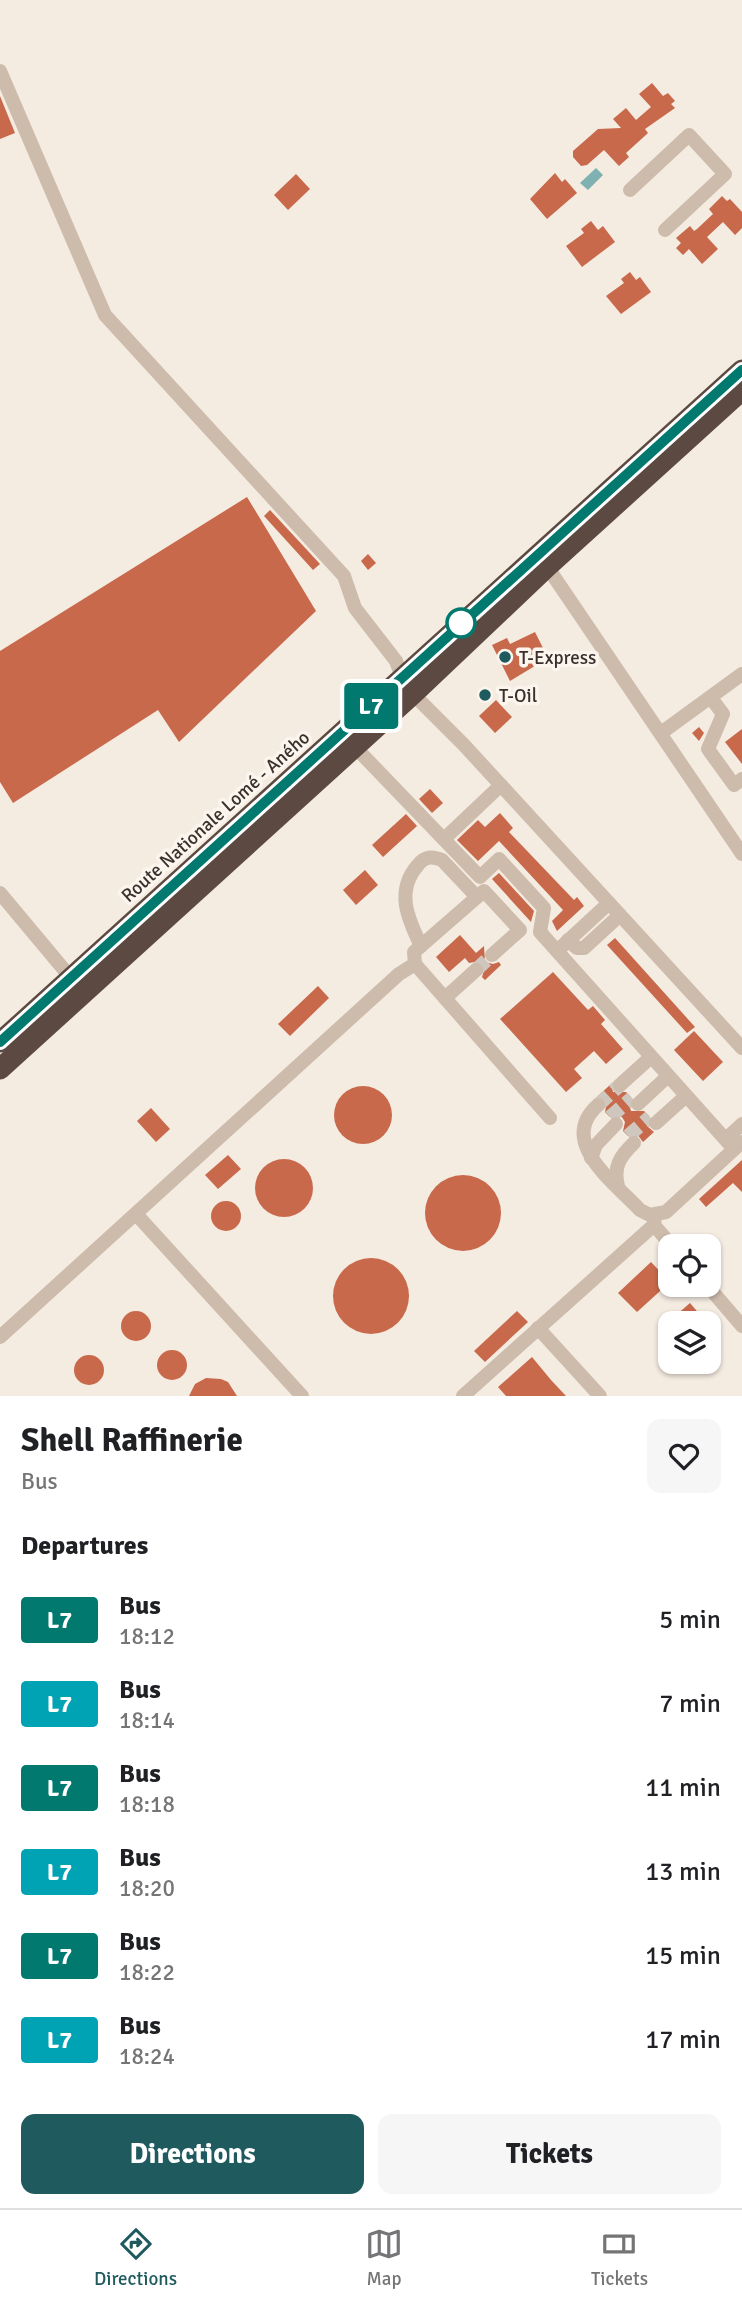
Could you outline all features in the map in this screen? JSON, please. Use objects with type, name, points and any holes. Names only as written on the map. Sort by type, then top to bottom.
[{"type":"highway","name":"Route Nationale Lomé - Aného","points":[[0,1042],[407,686],[742,370]]},
{"type":"highway","name":"Route Nationale Lomé - Aného","points":[[542,559],[742,390]]},
{"type":"highway","name":"Route Nationale Lomé - Aného","points":[[0,1069],[355,747],[407,686]]},
{"type":"street","points":[[0,71],[105,315],[344,576],[355,608],[396,661],[407,686],[742,1048]]},
{"type":"street","points":[[631,190],[689,135],[725,174],[665,230]]},
{"type":"street","points":[[542,559],[740,847]]},
{"type":"street","points":[[660,733],[742,674]]},
{"type":"street","points":[[711,698],[723,714],[708,749],[734,785],[742,779]]},
{"type":"street","points":[[355,747],[480,877],[499,859],[544,908],[540,932],[669,1076],[734,1143]]},
{"type":"street","points":[[444,839],[501,785]]},
{"type":"street","points":[[421,946],[409,920],[404,899],[407,880],[421,861],[434,857],[442,860],[477,897]]},
{"type":"street","points":[[492,955],[520,930],[484,891],[415,952],[415,964],[550,1118]]},
{"type":"street","points":[[0,893],[71,978]]},
{"type":"street","points":[[557,951],[609,903]]},
{"type":"street","points":[[568,940],[577,947],[584,948],[620,915]]},
{"type":"street","points":[[0,1337],[399,974],[415,964]]},
{"type":"street","points":[[445,999],[476,970]]},
{"type":"street","points":[[669,1076],[638,1104],[669,1076]]},
{"type":"street","points":[[616,1124],[589,1113],[583,1130],[594,1160],[640,1210],[654,1220],[664,1234]]},
{"type":"street","points":[[594,1160],[616,1124]]},
{"type":"street","points":[[594,1160],[619,1145],[616,1124]]},
{"type":"street","points":[[616,1124],[619,1159],[615,1177],[618,1186]]},
{"type":"street","points":[[463,1396],[654,1220],[666,1212],[734,1143],[742,1124]]},
{"type":"street","points":[[136,1214],[302,1396]]},
{"type":"street","points":[[717,1297],[742,1326]]},
{"type":"street","points":[[538,1328],[600,1396]]},
{"type":"water","points":[[596,168],[603,175],[588,190],[580,183]]},
{"type":"building","points":[[652,83],[663,96],[668,93],[675,101],[671,104],[675,108],[645,129],[648,133],[626,153],[629,157],[619,166],[604,150],[587,165],[581,166],[573,157],[573,151],[598,129],[621,128],[613,119],[626,108],[636,120],[651,107],[639,94]]},
{"type":"building","points":[[0,96],[15,133],[0,139]]},
{"type":"building","points":[[555,173],[562,182],[565,179],[577,193],[547,219],[530,199]]},
{"type":"building","points":[[296,174],[310,189],[288,210],[274,195]]},
{"type":"building","points":[[722,196],[727,201],[730,199],[742,212],[742,228],[735,235],[723,222],[707,237],[718,249],[702,264],[689,249],[683,255],[676,248],[681,243],[676,238],[690,226],[694,231],[697,229],[713,214],[709,209]]},
{"type":"building","points":[[591,221],[598,230],[603,226],[615,242],[582,267],[566,246],[584,233],[581,229]]},
{"type":"building","points":[[630,272],[636,280],[640,277],[651,292],[621,314],[606,296],[624,283],[621,279]]},
{"type":"building","points":[[247,497],[316,611],[179,742],[158,710],[13,803],[0,782],[0,651]]},
{"type":"building","points":[[270,510],[320,564],[313,570],[264,516]]},
{"type":"building","points":[[368,554],[376,563],[368,570],[361,561]]},
{"type":"building","points":[[535,632],[548,658],[510,681],[492,645],[507,638],[510,644]]},
{"type":"building","points":[[496,700],[512,717],[495,733],[479,716]]},
{"type":"building","points":[[699,727],[704,733],[699,741],[692,733]]},
{"type":"building","points":[[742,729],[742,764],[725,742]]},
{"type":"building","points":[[430,789],[443,803],[432,813],[419,799]]},
{"type":"building","points":[[500,813],[513,828],[509,832],[574,900],[577,897],[584,906],[557,931],[552,921],[563,910],[499,841],[478,861],[457,840],[478,820],[485,827]]},
{"type":"building","points":[[406,814],[417,826],[383,857],[372,845]]},
{"type":"building","points":[[365,870],[378,885],[356,905],[343,890]]},
{"type":"building","points":[[499,873],[534,911],[531,922],[492,879]]},
{"type":"building","points":[[460,935],[476,953],[484,946],[485,962],[499,962],[501,965],[485,980],[482,977],[485,967],[480,961],[469,963],[465,958],[449,972],[436,957]]},
{"type":"building","points":[[615,938],[695,1027],[687,1033],[607,945]]},
{"type":"building","points":[[553,972],[588,1010],[593,1006],[605,1020],[601,1024],[623,1049],[606,1064],[594,1051],[574,1069],[582,1078],[566,1092],[500,1019]]},
{"type":"building","points":[[318,986],[329,998],[290,1036],[278,1024]]},
{"type":"building","points":[[694,1031],[723,1062],[703,1081],[674,1050]]},
{"type":"building","points":[[611,1084],[613,1092],[626,1092],[631,1097],[631,1111],[644,1111],[649,1116],[647,1126],[654,1132],[643,1142],[637,1134],[628,1136],[623,1131],[625,1122],[622,1117],[610,1117],[605,1112],[607,1102],[598,1096]]},
{"type":"building","points":[[357,1086],[369,1086],[384,1094],[392,1109],[392,1121],[384,1136],[369,1144],[357,1144],[342,1136],[334,1121],[334,1109],[342,1094]]},
{"type":"building","points":[[151,1108],[170,1129],[156,1142],[137,1121]]},
{"type":"building","points":[[228,1155],[241,1169],[218,1189],[205,1175]]},
{"type":"building","points":[[278,1159],[290,1159],[305,1167],[313,1182],[313,1194],[305,1209],[290,1217],[278,1217],[263,1209],[255,1194],[255,1182],[263,1167]]},
{"type":"building","points":[[742,1160],[742,1192],[733,1183],[706,1207],[699,1199]]},
{"type":"building","points":[[456,1175],[470,1175],[484,1181],[495,1192],[501,1213],[498,1228],[490,1240],[470,1251],[456,1251],[442,1245],[431,1234],[425,1220],[425,1206],[431,1192],[442,1181]]},
{"type":"building","points":[[226,1201],[237,1205],[241,1216],[237,1227],[226,1231],[215,1227],[211,1216],[215,1205]]},
{"type":"building","points":[[364,1258],[378,1258],[392,1264],[403,1275],[409,1296],[406,1311],[398,1323],[378,1334],[364,1334],[350,1328],[339,1317],[333,1303],[333,1289],[339,1275],[350,1264]]},
{"type":"building","points":[[651,1262],[658,1269],[658,1293],[637,1312],[618,1293]]},
{"type":"building","points":[[690,1303],[697,1311],[681,1311]]},
{"type":"building","points":[[136,1311],[147,1315],[151,1326],[147,1337],[136,1341],[125,1337],[121,1326],[125,1315]]},
{"type":"building","points":[[517,1311],[528,1322],[485,1362],[474,1351]]},
{"type":"building","points":[[172,1350],[183,1354],[187,1365],[183,1376],[172,1380],[161,1376],[157,1365],[161,1354]]},
{"type":"building","points":[[89,1355],[100,1359],[104,1370],[100,1381],[89,1385],[78,1381],[74,1370],[78,1359]]},
{"type":"building","points":[[532,1357],[566,1396],[506,1396],[498,1387]]},
{"type":"building","points":[[206,1378],[228,1382],[237,1396],[189,1396],[195,1384]]},
{"type":"tunnel","points":[[476,970],[492,955]]},
{"type":"tunnel","points":[[598,1105],[620,1085]]},
{"type":"tunnel","points":[[610,1117],[632,1098]]},
{"type":"tunnel","points":[[628,1136],[650,1117]]},
{"type":"bus line","name":"L7","points":[[0,1042],[742,370]]},
{"type":"place","name":"T-Express","points":[[505,657]]},
{"type":"place","name":"T-Oil","points":[[485,695]]}]
